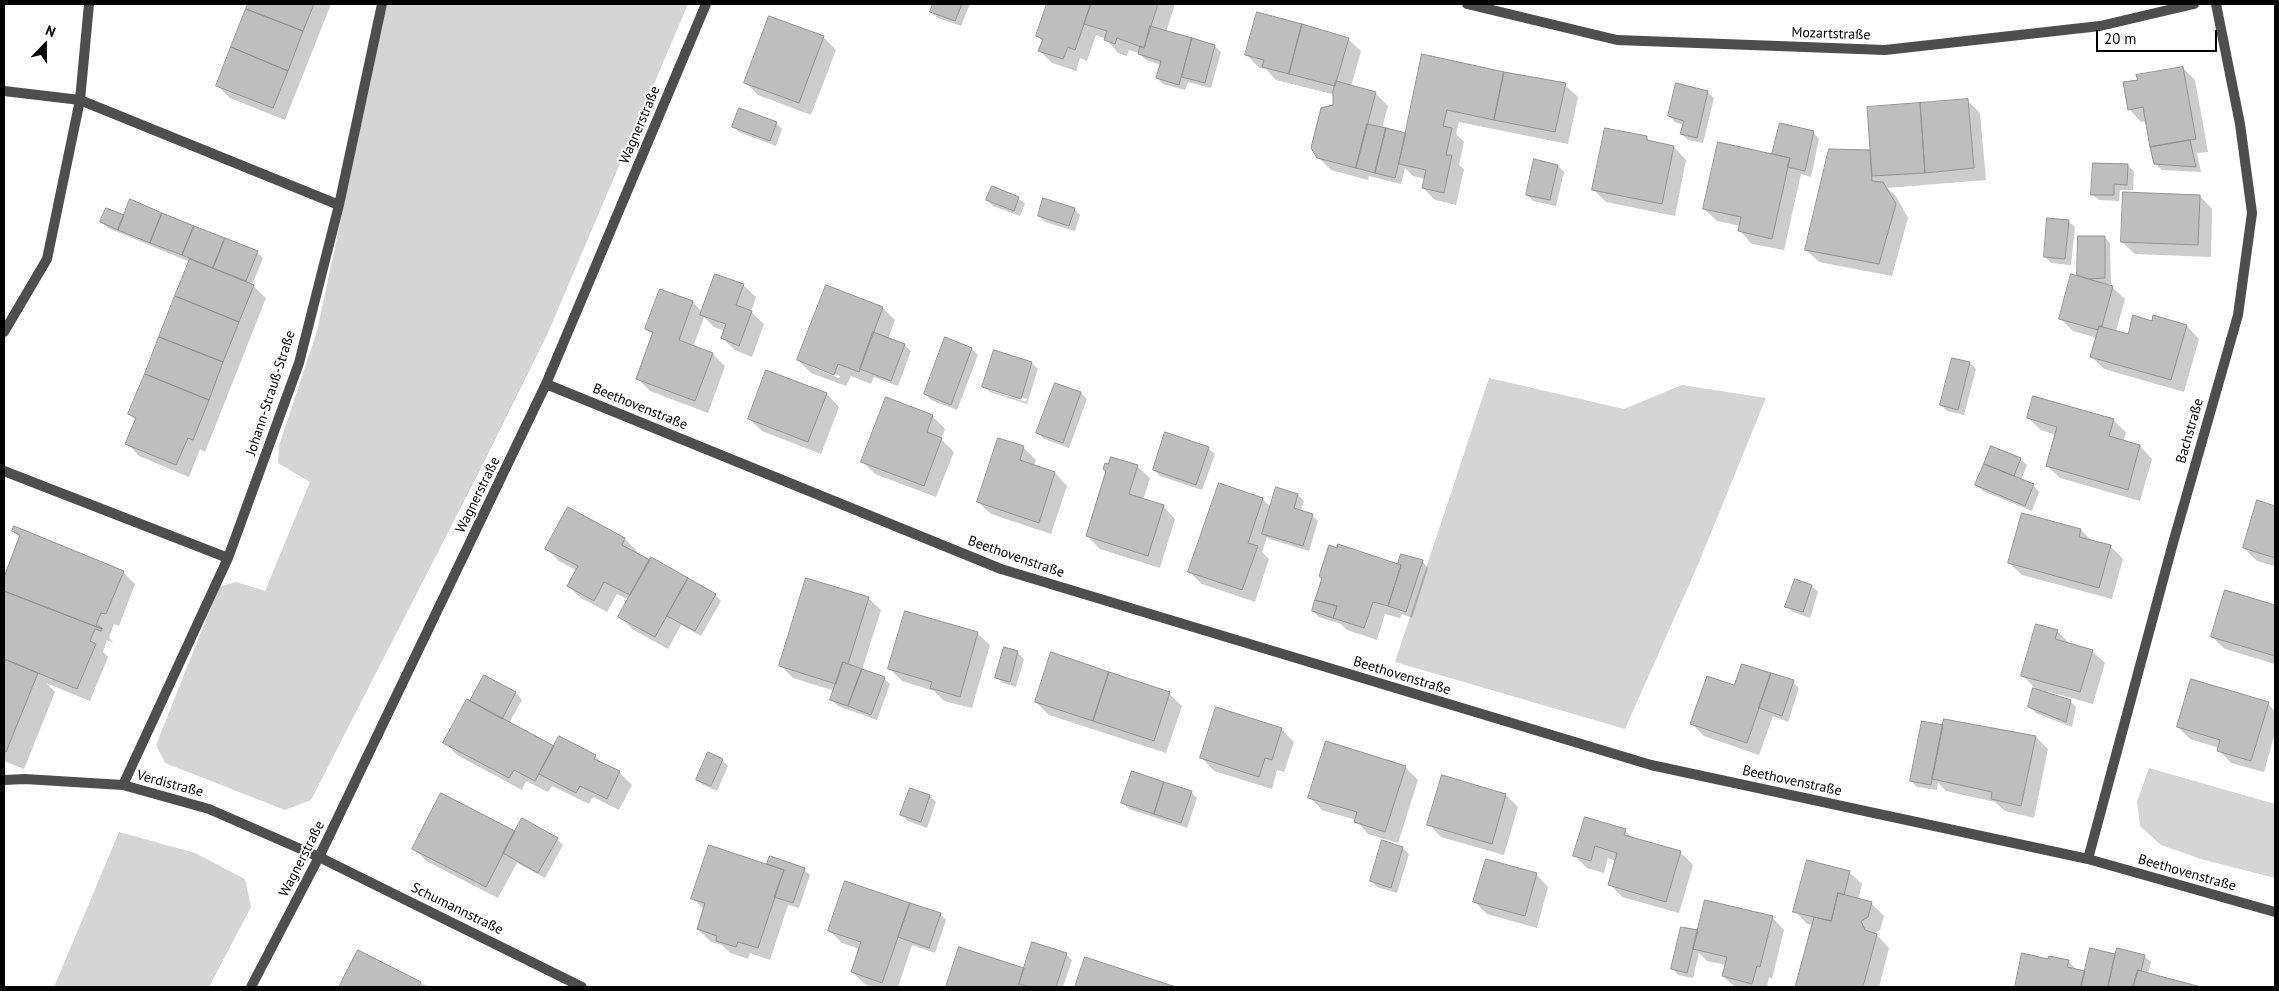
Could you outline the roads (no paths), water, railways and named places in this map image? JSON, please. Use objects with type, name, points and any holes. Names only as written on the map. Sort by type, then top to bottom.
[{"type":"street","points":[[4,332],[47,259],[80,100],[89,4]]},
{"type":"street","name":"Johann-Strauß-Straße","points":[[123,785],[228,558],[298,363],[339,205],[382,4]]},
{"type":"street","name":"Wagnerstraße","points":[[251,987],[319,856],[546,384],[706,4]]},
{"type":"street","name":"Mozartstraße","points":[[1467,4],[1617,40],[1885,50],[2100,26],[2194,4]]},
{"type":"street","name":"Bachstraße","points":[[2088,859],[2173,543],[2238,315],[2252,213],[2240,124],[2216,4]]},
{"type":"street","points":[[4,90],[80,100],[339,205]]},
{"type":"street","name":"Beethovenstraße","points":[[546,384],[1011,572],[1651,765],[2088,859],[2275,912]]},
{"type":"street","points":[[4,471],[228,558]]},
{"type":"street","name":"Verdistraße","points":[[4,780],[25,778],[123,785],[209,809],[319,856]]},
{"type":"street","name":"Schumannstraße","points":[[319,856],[582,987]]}]
